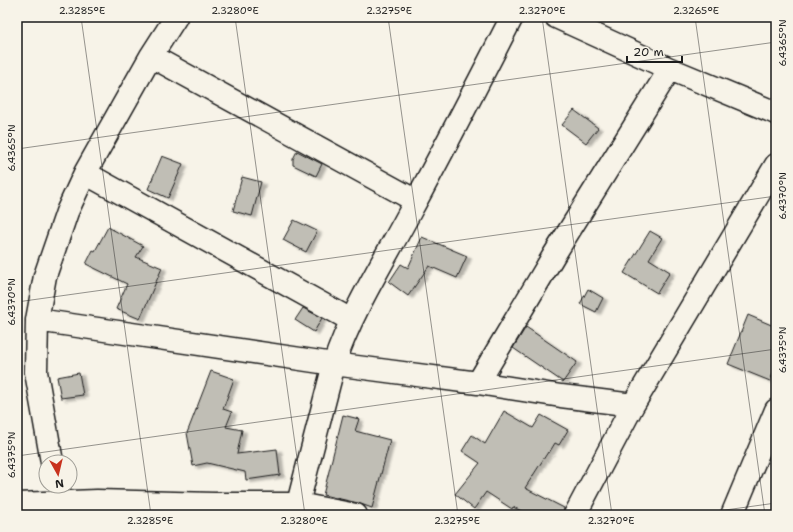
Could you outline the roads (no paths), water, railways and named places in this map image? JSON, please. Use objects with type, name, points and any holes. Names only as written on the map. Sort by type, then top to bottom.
[{"type":"street","points":[[51,454],[36,372],[37,320],[45,276],[67,212],[85,173],[151,56],[176,17]]},
{"type":"street","points":[[296,509],[334,364],[342,342],[352,320],[512,17]]},
{"type":"street","points":[[556,17],[670,69],[776,113]]},
{"type":"street","points":[[151,56],[416,201]]},
{"type":"street","points":[[478,382],[554,255],[670,69]]},
{"type":"street","points":[[575,515],[633,405],[776,165]]},
{"type":"street","points":[[85,173],[352,320]]},
{"type":"street","points":[[37,320],[334,364],[478,382],[561,396],[633,405]]},
{"type":"street","points":[[732,515],[774,421]]},
{"type":"street","points":[[17,504],[49,502],[159,502],[296,509],[356,515]]}]
